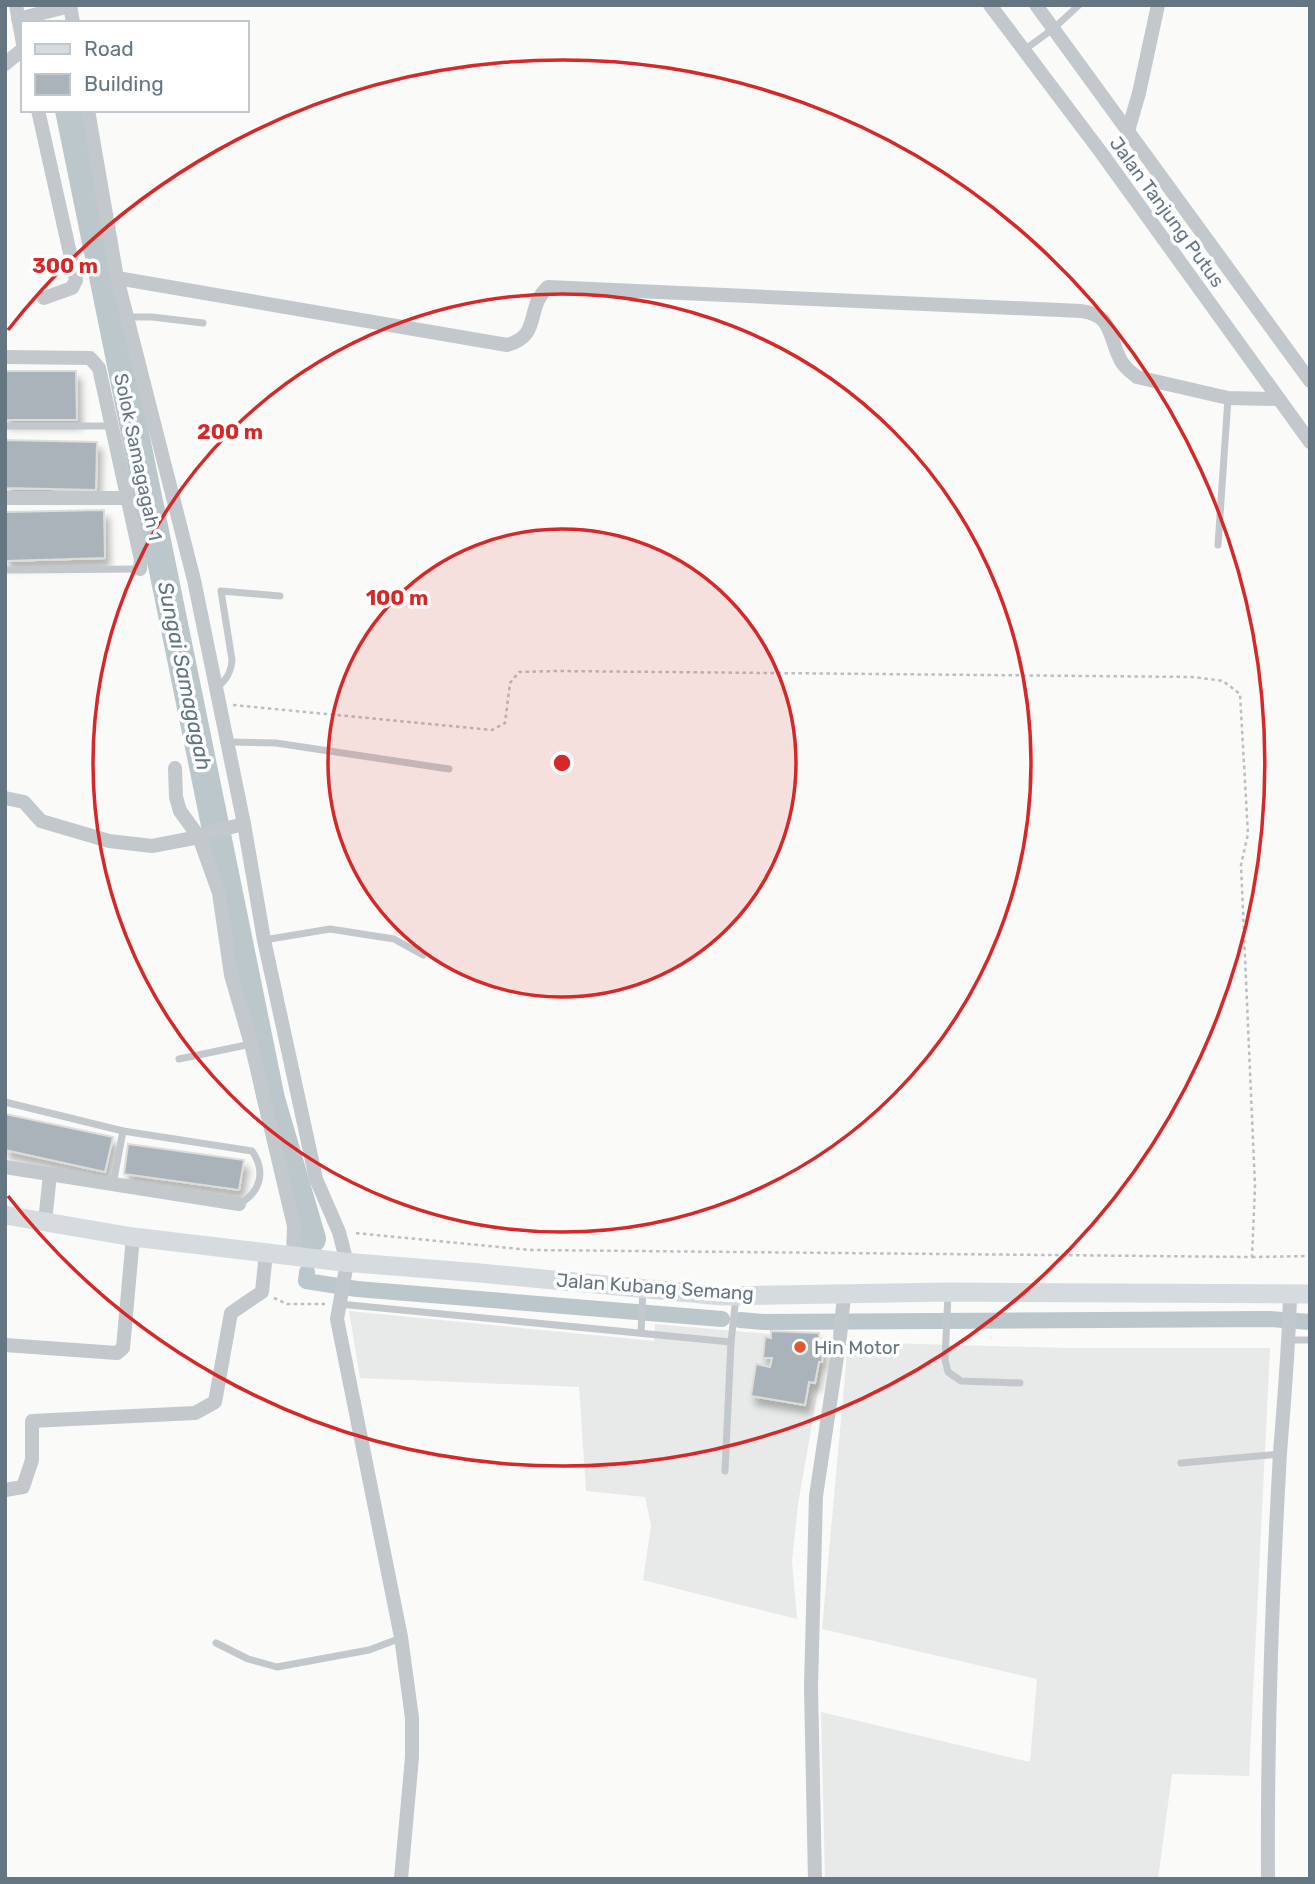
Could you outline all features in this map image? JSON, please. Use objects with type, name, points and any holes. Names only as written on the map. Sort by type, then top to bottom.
[{"type":"main road","name":"Jalan Kubang Semang","points":[[5,1215],[133,1237],[293,1256],[346,1268],[843,1304],[948,1292],[1310,1294]]},
{"type":"street","name":"Jalan Tanjung Putus","points":[[990,5],[1100,151],[1310,442]]},
{"type":"street","points":[[1036,5],[1310,381]]},
{"type":"street","points":[[1128,131],[1158,5]]},
{"type":"street","points":[[21,33],[17,12],[35,15],[67,6]]},
{"type":"street","points":[[5,64],[21,51]]},
{"type":"street","points":[[38,112],[76,280],[72,288],[44,298]]},
{"type":"street","points":[[88,112],[117,278],[194,580],[228,742],[239,826],[316,1179],[339,1232],[346,1268],[337,1319],[401,1637],[412,1718],[412,1757],[401,1879]]},
{"type":"street","points":[[117,278],[507,345],[520,342],[530,331],[539,294],[548,287],[1092,312],[1109,326],[1120,359],[1137,377],[1227,398],[1278,399]]},
{"type":"street","name":"Solok Samagagah 1","points":[[5,358],[90,358],[99,368],[141,560],[139,569]]},
{"type":"street","points":[[5,498],[127,498]]},
{"type":"street","points":[[175,768],[176,797],[180,811],[203,835],[219,893],[231,975],[251,1044],[294,1226],[293,1256]]},
{"type":"street","points":[[5,798],[24,802],[41,821],[109,841],[152,846],[239,826]]},
{"type":"street","points":[[5,1167],[239,1204]]},
{"type":"street","points":[[45,1222],[50,1174]]},
{"type":"street","points":[[5,1345],[117,1353],[123,1348],[133,1237]]},
{"type":"street","points":[[5,1490],[23,1487],[33,1460],[32,1421],[195,1413],[215,1402],[231,1313],[262,1292],[266,1253]]},
{"type":"street","points":[[1268,1879],[1267,1778],[1280,1453],[1290,1294]]},
{"type":"street","points":[[815,1879],[811,1686],[816,1496],[843,1304]]},
{"type":"lane","points":[[1024,50],[1053,29],[1079,5]]},
{"type":"lane","points":[[127,317],[203,323]]},
{"type":"lane","points":[[1218,545],[1227,398]]},
{"type":"lane","points":[[5,426],[112,426]]},
{"type":"lane","points":[[5,570],[139,569]]},
{"type":"lane","points":[[216,688],[224,682],[231,669],[232,660],[221,591],[280,596]]},
{"type":"lane","points":[[228,742],[276,743],[449,769]]},
{"type":"lane","points":[[264,940],[330,929],[394,939],[423,955]]},
{"type":"lane","points":[[179,1059],[251,1044]]},
{"type":"lane","points":[[5,1102],[123,1131],[252,1150],[260,1163],[260,1184],[250,1198],[239,1204]]},
{"type":"lane","points":[[113,1184],[123,1131]]},
{"type":"lane","points":[[641,1333],[643,1289]]},
{"type":"lane","points":[[948,1292],[945,1360],[948,1373],[961,1381],[1020,1383]]},
{"type":"lane","points":[[725,1471],[731,1342],[736,1296]]},
{"type":"lane","points":[[340,1298],[731,1342]]},
{"type":"lane","points":[[1289,1329],[1310,1340]]},
{"type":"lane","points":[[1181,1462],[1280,1453]]},
{"type":"lane","points":[[216,1643],[248,1659],[277,1667],[369,1650],[401,1637]]},
{"type":"path","points":[[220,704],[492,730],[505,723],[510,683],[519,672],[1194,677],[1223,681],[1240,694],[1248,834],[1241,865],[1255,1186],[1252,1256]]},
{"type":"path","points":[[339,1232],[530,1250],[1310,1256]]},
{"type":"path","points":[[262,1292],[287,1304],[340,1298]]},
{"type":"shaded area","points":[[349,1311],[654,1341],[655,1324],[827,1339],[798,1504],[792,1561],[797,1619],[643,1580],[651,1525],[645,1497],[586,1491],[579,1387],[360,1378]]},
{"type":"shaded area","points":[[848,1342],[1066,1348],[1270,1348],[1249,1776],[1172,1774],[1158,1879],[825,1879],[821,1712],[1030,1762],[1037,1679],[822,1629]]},
{"type":"building","points":[[5,371],[76,371],[77,420],[5,420]]},
{"type":"building","points":[[5,440],[97,442],[96,490],[5,488]]},
{"type":"building","points":[[104,510],[105,558],[5,561],[5,512]]},
{"type":"building","points":[[5,1114],[113,1137],[105,1172],[5,1150]]},
{"type":"building","points":[[128,1144],[244,1160],[239,1190],[124,1174]]},
{"type":"building","points":[[771,1331],[819,1333],[819,1342],[823,1342],[822,1362],[819,1362],[815,1383],[809,1382],[805,1405],[751,1396],[756,1364],[770,1367],[772,1358],[763,1358],[765,1337],[771,1338]]},
{"type":"waterway","name":"Sungai Samagagah","points":[[69,112],[271,1099],[312,1239]]},
{"type":"waterway","points":[[307,1272],[306,1281],[357,1289],[722,1319]]},
{"type":"waterway","points":[[740,1320],[1269,1319],[1310,1322]]},
{"type":"place","name":"Hin Motor","points":[[800,1347]]}]
